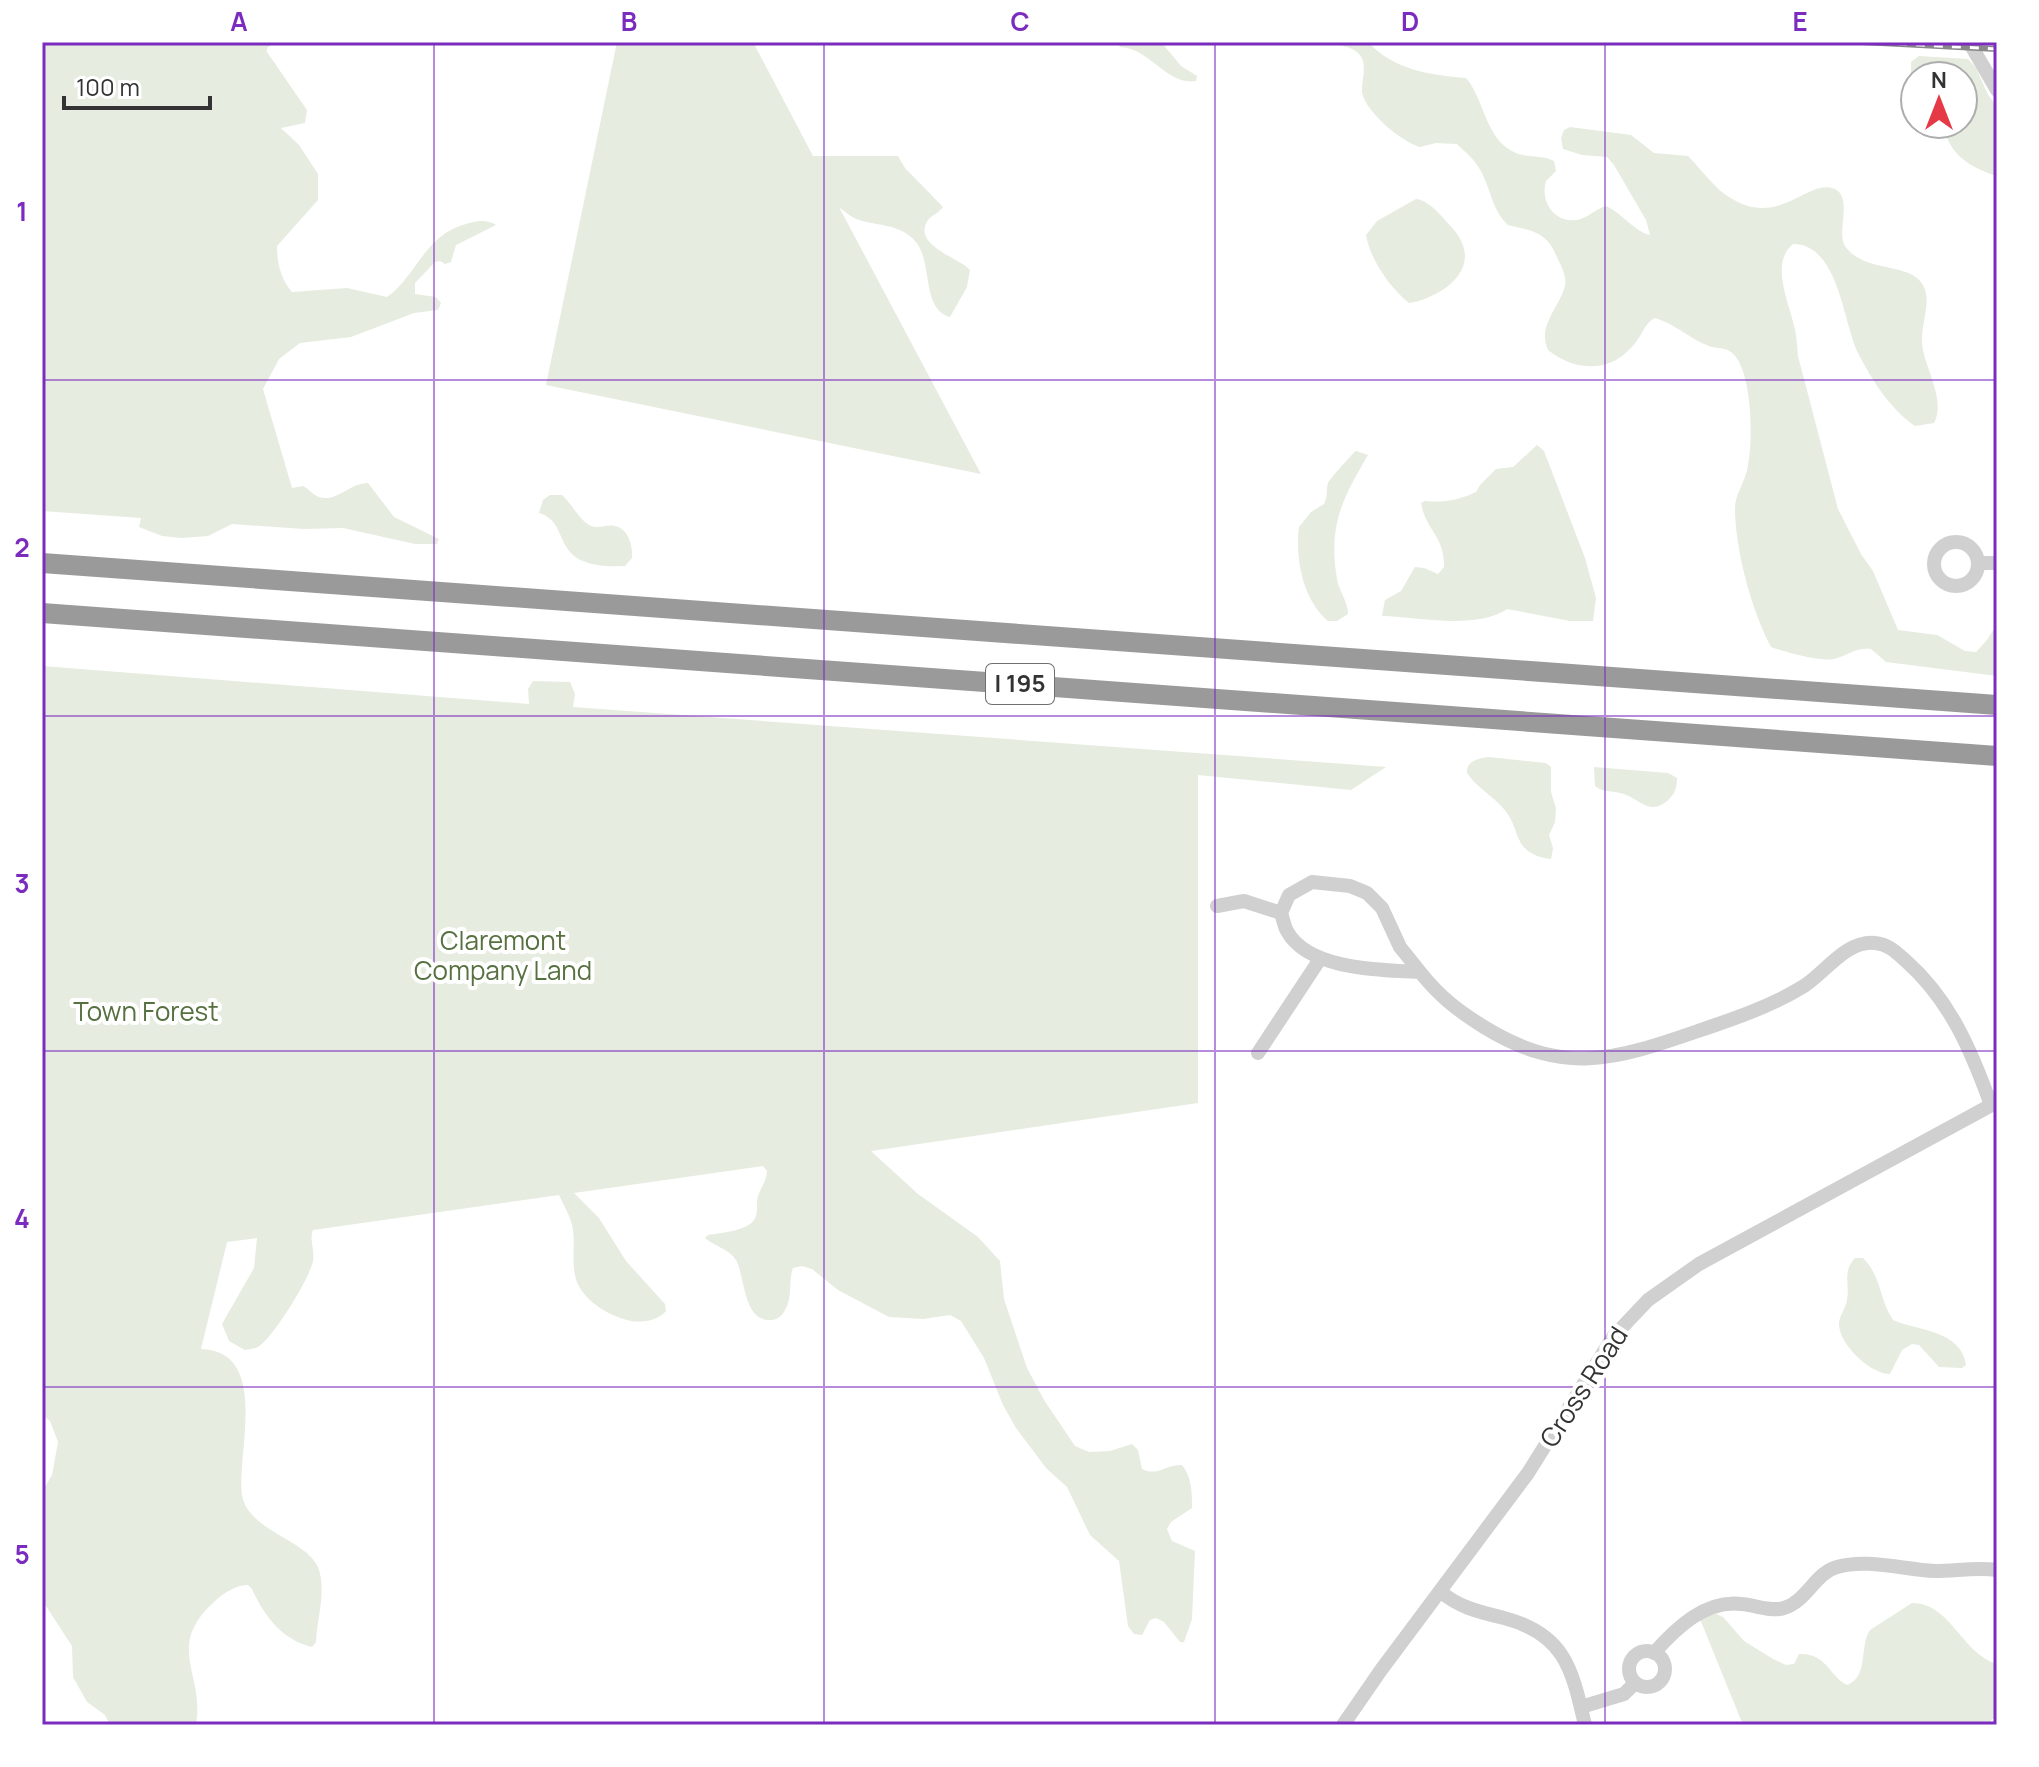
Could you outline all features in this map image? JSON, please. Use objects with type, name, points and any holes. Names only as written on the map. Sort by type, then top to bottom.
[{"type":"highway","name":"I 195","points":[[42,563],[1997,705]]},
{"type":"highway","name":"I 195","points":[[42,613],[1997,756]]},
{"type":"street","points":[[1969,42],[1997,90]]},
{"type":"street","points":[[1978,563],[1997,563]]},
{"type":"street","points":[[1420,972],[1356,968],[1320,959],[1287,932],[1281,913],[1289,895],[1312,882],[1350,886],[1367,893],[1382,908],[1400,947],[1420,972],[1439,996],[1530,1052],[1562,1058],[1601,1058],[1660,1044],[1729,1020],[1804,986],[1850,950],[1868,943],[1880,944],[1893,950],[1941,997],[1962,1033],[1994,1103]]},
{"type":"street","points":[[1217,906],[1244,901],[1281,913]]},
{"type":"street","points":[[1258,1053],[1320,959]]},
{"type":"street","name":"Cross Road","points":[[1343,1725],[1528,1473],[1613,1337],[1648,1300],[1699,1264],[1994,1103]]},
{"type":"street","points":[[1654,1653],[1670,1635],[1711,1606],[1737,1603],[1783,1609],[1797,1601],[1825,1573],[1836,1567],[1869,1565],[1918,1570],[1997,1570]]},
{"type":"street","points":[[1441,1592],[1456,1604],[1530,1626],[1546,1636],[1561,1653],[1585,1725]]},
{"type":"street","points":[[1643,1652],[1654,1653],[1663,1661],[1665,1673],[1662,1679],[1653,1686],[1635,1683],[1629,1673],[1633,1657],[1643,1652]]},
{"type":"street","points":[[1581,1707],[1624,1694],[1635,1683]]},
{"type":"green space","points":[[42,42],[275,42],[267,48],[267,52],[307,110],[305,123],[281,128],[299,145],[318,174],[318,200],[277,246],[280,271],[292,292],[347,288],[387,297],[440,237],[474,222],[485,221],[496,225],[456,245],[451,262],[435,262],[415,283],[415,294],[436,297],[441,303],[438,310],[414,313],[351,337],[300,343],[279,359],[263,389],[292,488],[303,486],[325,498],[368,483],[394,517],[439,539],[437,544],[415,544],[343,528],[304,529],[232,524],[208,536],[181,538],[162,536],[139,527],[141,518],[42,511]]},
{"type":"green space","points":[[617,42],[753,42],[813,156],[898,156],[905,168],[943,207],[928,220],[926,237],[939,250],[970,270],[967,287],[950,317],[935,305],[921,251],[910,236],[889,226],[856,219],[839,207],[981,474],[546,385]]},
{"type":"green space","points":[[1117,42],[1161,42],[1181,66],[1197,76],[1196,81],[1176,78],[1140,53],[1120,47]]},
{"type":"green space","points":[[1325,42],[1368,42],[1401,65],[1426,73],[1466,78],[1492,129],[1506,147],[1521,155],[1554,161],[1556,171],[1546,181],[1545,196],[1550,209],[1561,218],[1580,219],[1606,206],[1650,235],[1646,220],[1607,157],[1582,155],[1563,149],[1561,138],[1564,130],[1570,127],[1631,135],[1654,153],[1688,156],[1722,192],[1744,205],[1761,208],[1776,206],[1813,190],[1824,187],[1835,189],[1843,200],[1843,240],[1852,254],[1870,263],[1901,270],[1923,284],[1927,299],[1923,350],[1938,403],[1934,423],[1915,426],[1890,403],[1858,353],[1830,271],[1808,247],[1793,244],[1782,262],[1783,285],[1838,509],[1873,571],[1898,630],[1937,635],[1965,651],[1976,652],[1997,624],[1997,676],[1886,662],[1871,649],[1861,649],[1828,660],[1771,647],[1746,581],[1738,545],[1735,505],[1747,471],[1751,425],[1745,380],[1736,357],[1730,351],[1702,343],[1655,318],[1646,325],[1627,352],[1606,364],[1583,366],[1559,358],[1548,350],[1545,341],[1547,325],[1565,286],[1562,267],[1553,248],[1543,237],[1508,225],[1502,219],[1477,165],[1457,144],[1436,143],[1420,147],[1385,125],[1370,108],[1362,92],[1364,64],[1360,55],[1349,47]]},
{"type":"green space","points":[[1919,56],[1969,60],[1914,60]]},
{"type":"green space","points":[[1979,75],[1997,106],[1997,176],[1970,164],[1948,140],[1979,140]]},
{"type":"green space","points":[[1416,199],[1428,204],[1443,218],[1458,235],[1465,253],[1464,264],[1452,283],[1431,296],[1409,303],[1382,272],[1366,235],[1377,221]]},
{"type":"green space","points":[[1537,445],[1544,451],[1585,558],[1596,598],[1593,621],[1570,621],[1507,609],[1464,621],[1382,616],[1385,600],[1401,591],[1415,567],[1438,574],[1444,567],[1442,548],[1423,513],[1421,503],[1451,500],[1476,492],[1496,469],[1513,467]]},
{"type":"green space","points":[[1356,451],[1368,455],[1344,500],[1334,543],[1337,579],[1348,614],[1337,621],[1328,621],[1312,602],[1303,578],[1298,552],[1299,527],[1311,512],[1324,504],[1328,483]]},
{"type":"green space","points":[[550,495],[562,495],[589,525],[615,526],[624,531],[631,544],[632,558],[625,566],[611,566],[588,563],[575,557],[566,547],[555,524],[539,513],[543,500]]},
{"type":"green space","points":[[42,666],[529,704],[528,689],[533,681],[570,682],[575,694],[573,707],[1386,767],[1351,790],[1198,775],[1198,1103],[871,1151],[918,1194],[978,1237],[1000,1261],[1004,1299],[1027,1368],[1075,1446],[1089,1452],[1110,1451],[1132,1444],[1138,1450],[1142,1469],[1153,1472],[1182,1465],[1191,1485],[1192,1508],[1171,1522],[1167,1529],[1172,1541],[1195,1551],[1192,1619],[1184,1642],[1180,1642],[1164,1622],[1156,1618],[1150,1620],[1142,1635],[1134,1634],[1128,1626],[1119,1561],[1090,1535],[1067,1487],[1046,1468],[1016,1428],[984,1358],[961,1321],[950,1315],[923,1319],[889,1317],[838,1290],[812,1269],[802,1266],[793,1268],[789,1300],[781,1316],[771,1320],[755,1314],[746,1297],[736,1260],[705,1238],[742,1228],[753,1221],[767,1174],[763,1166],[574,1193],[599,1218],[626,1261],[665,1304],[663,1314],[646,1321],[614,1316],[582,1292],[574,1270],[572,1226],[559,1195],[313,1230],[313,1261],[298,1293],[265,1341],[256,1348],[245,1350],[229,1341],[222,1324],[254,1268],[257,1238],[227,1242],[201,1349],[223,1354],[236,1367],[243,1386],[246,1408],[241,1477],[242,1495],[247,1508],[255,1518],[304,1551],[319,1570],[321,1597],[316,1642],[312,1647],[301,1644],[283,1633],[268,1617],[248,1585],[235,1588],[215,1601],[200,1617],[192,1632],[189,1647],[196,1690],[196,1725],[110,1725],[105,1715],[87,1702],[73,1677],[72,1646],[42,1600],[42,1492],[52,1475],[58,1442],[50,1421],[45,1417],[42,1421]]},
{"type":"green space","points":[[1489,757],[1546,763],[1551,767],[1551,792],[1556,808],[1555,822],[1549,835],[1553,848],[1551,859],[1529,852],[1523,846],[1503,808],[1467,773],[1471,763]]},
{"type":"green space","points":[[1594,767],[1668,773],[1677,778],[1676,788],[1667,801],[1654,807],[1648,806],[1626,795],[1595,786]]},
{"type":"green space","points":[[1855,1258],[1863,1258],[1869,1266],[1893,1320],[1947,1338],[1962,1353],[1966,1365],[1962,1368],[1939,1367],[1919,1345],[1912,1344],[1902,1350],[1890,1374],[1874,1369],[1857,1356],[1844,1340],[1839,1324],[1847,1300],[1849,1268]]},
{"type":"green space","points":[[1912,1603],[1937,1611],[1974,1650],[1997,1664],[1997,1717],[1991,1720],[1991,1725],[1743,1725],[1700,1619],[1705,1609],[1723,1617],[1744,1641],[1786,1665],[1794,1664],[1799,1654],[1816,1657],[1847,1685],[1854,1681],[1861,1668],[1870,1630]]},
{"type":"railway","points":[[1862,42],[1997,49]]},
{"type":"park label","name":"Claremont Company Land","points":[[503,956]]},
{"type":"park label","name":"Town Forest","points":[[146,1012]]}]
